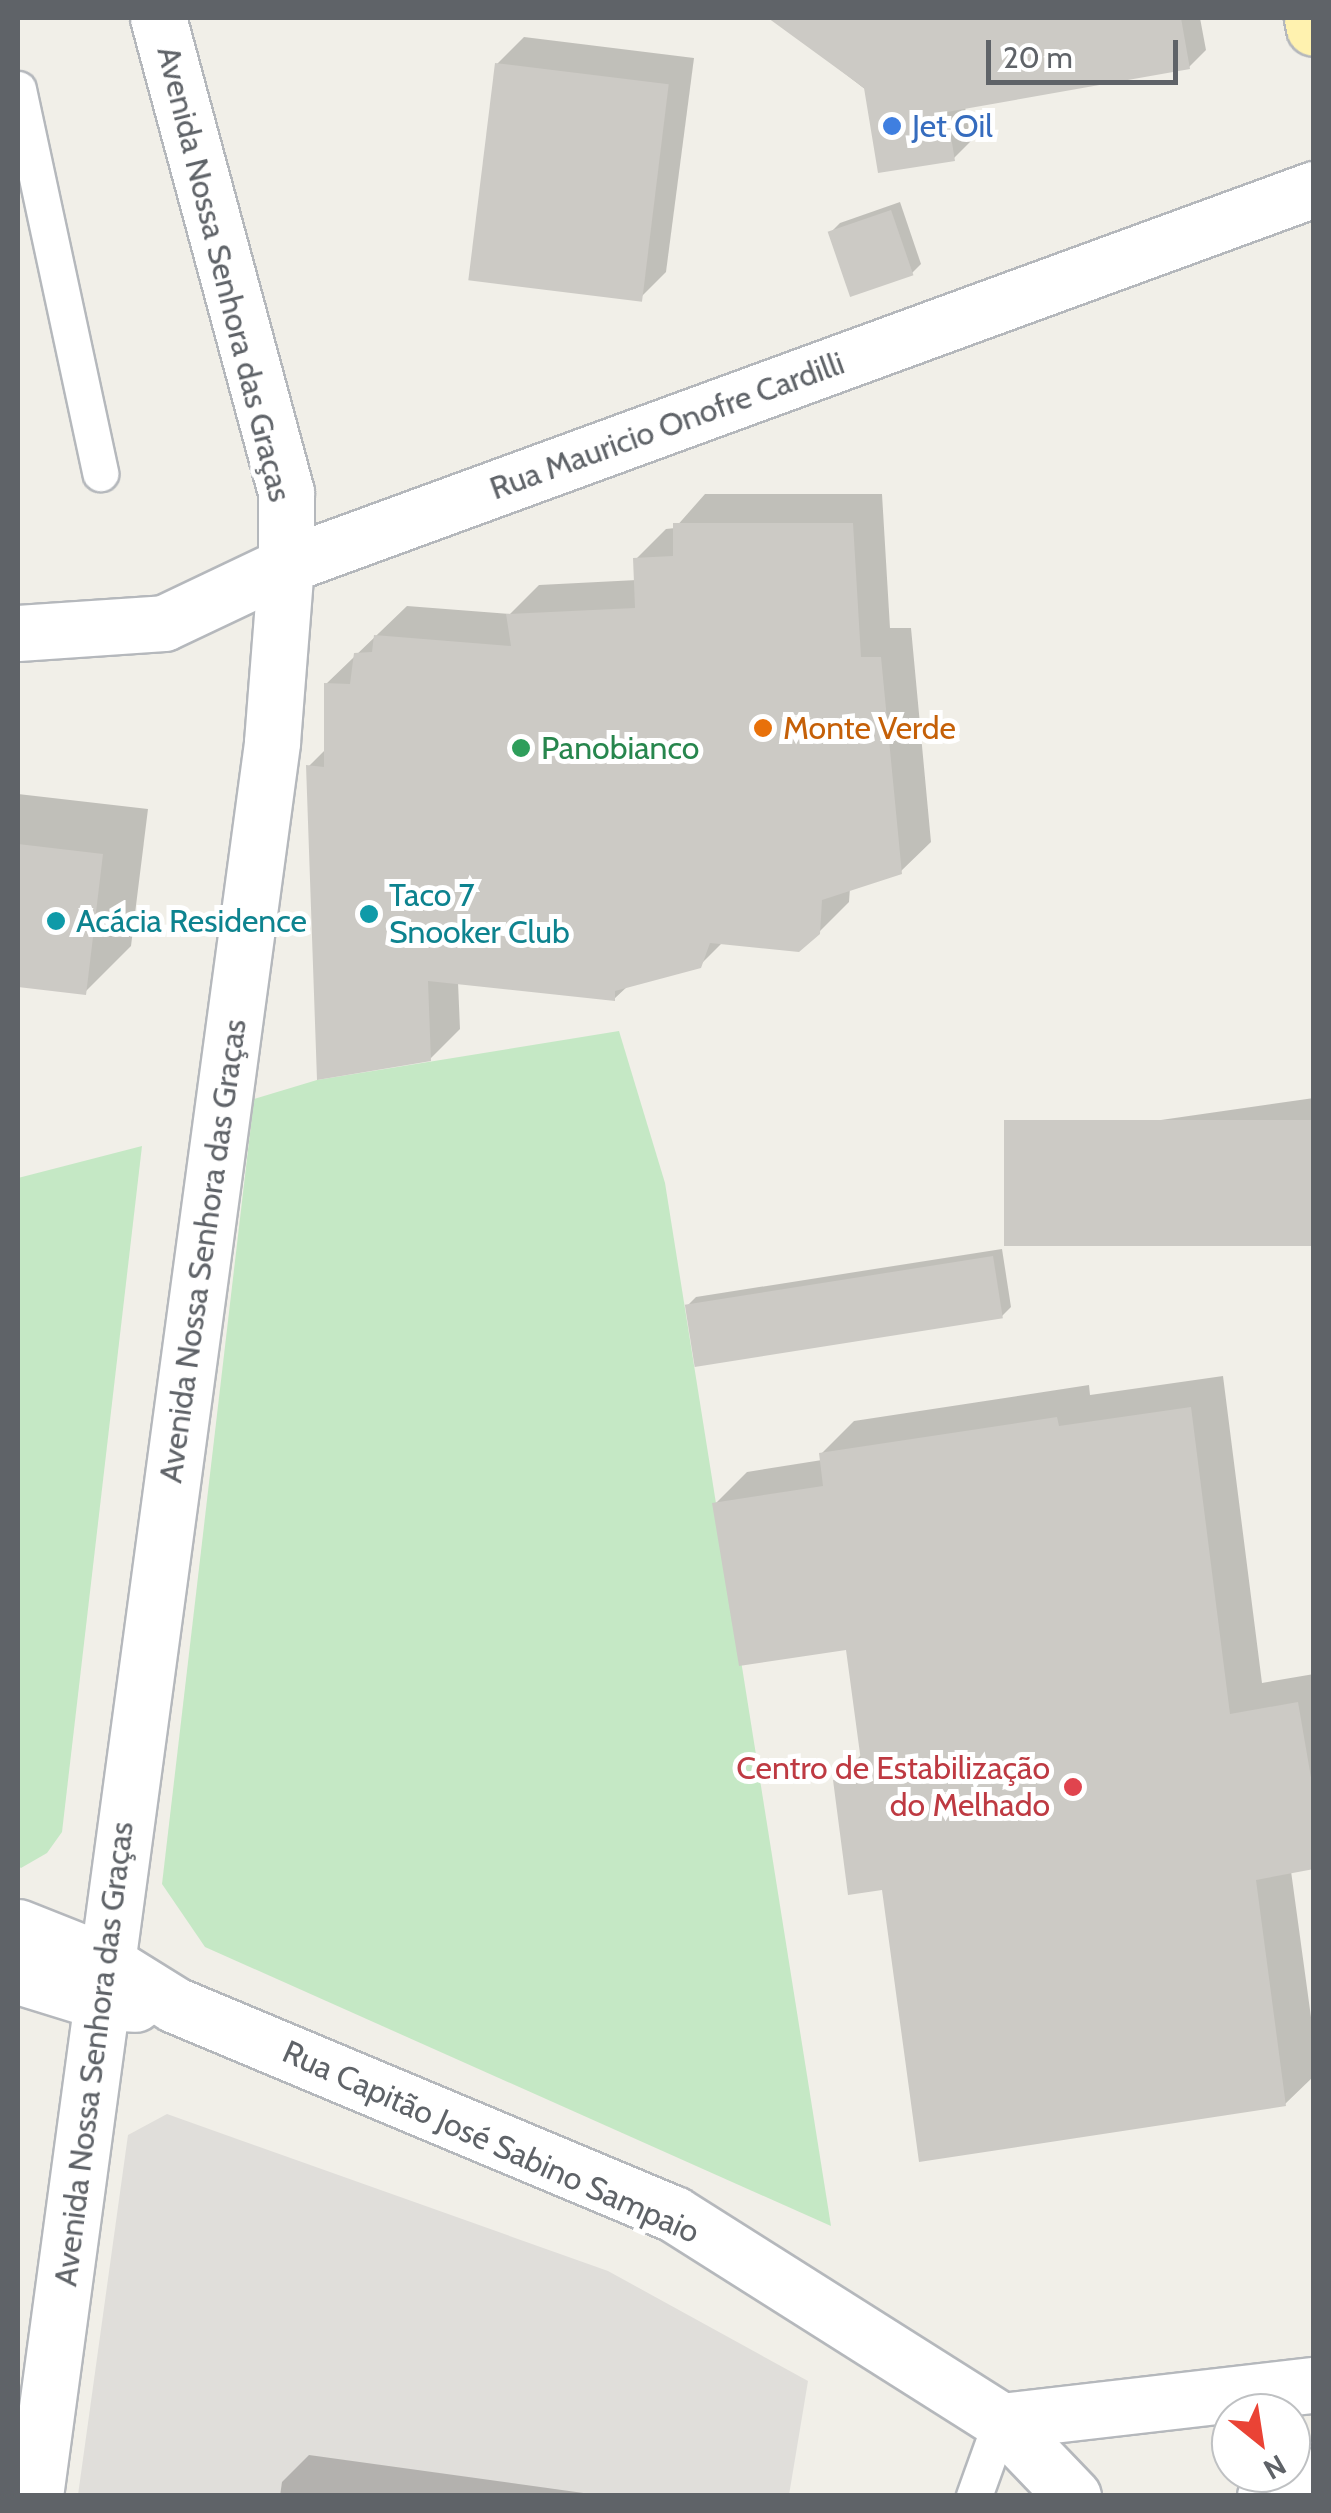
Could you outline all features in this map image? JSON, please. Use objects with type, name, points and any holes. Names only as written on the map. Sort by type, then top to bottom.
[{"type":"main road","points":[[1312,18],[1314,28]]},
{"type":"street","name":"Avenida Nossa Senhora das Graças","points":[[36,2496],[272,742],[286,565],[286,492],[158,18]]},
{"type":"street","name":"Rua Mauricio Onofre Cardilli","points":[[18,633],[164,623],[286,565],[1314,189]]},
{"type":"street","name":"Rua Capitão José Sabino Sampaio","points":[[18,1927],[104,1982],[175,2006],[674,2214],[1001,2422],[1074,2496]]},
{"type":"street","points":[[18,1976],[104,1982]]},
{"type":"street","points":[[1001,2422],[1314,2385]]},
{"type":"street","points":[[1266,2496],[1314,2476]]},
{"type":"lane","points":[[18,89],[100,473]]},
{"type":"lane","points":[[974,2496],[1001,2422]]},
{"type":"shaded area","points":[[167,2114],[608,2271],[808,2381],[789,2495],[78,2495],[128,2135]]},
{"type":"green space","points":[[619,1031],[665,1183],[831,2226],[205,1947],[162,1884],[254,1099],[317,1080]]},
{"type":"green space","points":[[142,1146],[62,1832],[47,1853],[21,1868],[18,1178]]},
{"type":"building","points":[[768,18],[1181,18],[1190,69],[947,112],[955,161],[878,173],[864,88]]},
{"type":"building","points":[[495,63],[669,84],[642,302],[468,280]]},
{"type":"building","points":[[891,210],[913,275],[850,297],[828,232]]},
{"type":"building","points":[[673,523],[853,523],[861,657],[881,657],[902,874],[822,900],[820,934],[799,952],[710,943],[701,968],[615,991],[615,1001],[428,981],[431,1061],[317,1080],[306,765],[324,767],[324,683],[350,684],[354,653],[372,652],[374,635],[511,646],[506,614],[635,608],[633,558],[673,556]]},
{"type":"building","name":"Acácia Residence","points":[[18,844],[103,854],[86,995],[18,987]]},
{"type":"building","points":[[1004,1120],[1314,1120],[1314,1246],[1004,1246]]},
{"type":"building","points":[[993,1256],[1003,1318],[695,1367],[685,1305]]},
{"type":"building","name":"Centro de Estabilização do Melhado","points":[[1191,1407],[1230,1714],[1298,1702],[1314,1795],[1314,1869],[1256,1880],[1286,2106],[919,2162],[882,1890],[848,1895],[833,1780],[863,1776],[846,1650],[739,1666],[712,1503],[823,1486],[819,1453],[1057,1417],[1059,1426]]},
{"type":"place","name":"Jet Oil","points":[[892,126]]},
{"type":"place","name":"Monte Verde","points":[[763,728]]},
{"type":"place","name":"Panobianco","points":[[521,748]]},
{"type":"place","name":"Taco 7 Snooker Club","points":[[369,914]]},
{"type":"place","name":"Acácia Residence","points":[[56,921]]},
{"type":"place","name":"Centro de Estabilização do Melhado","points":[[1073,1787]]}]
